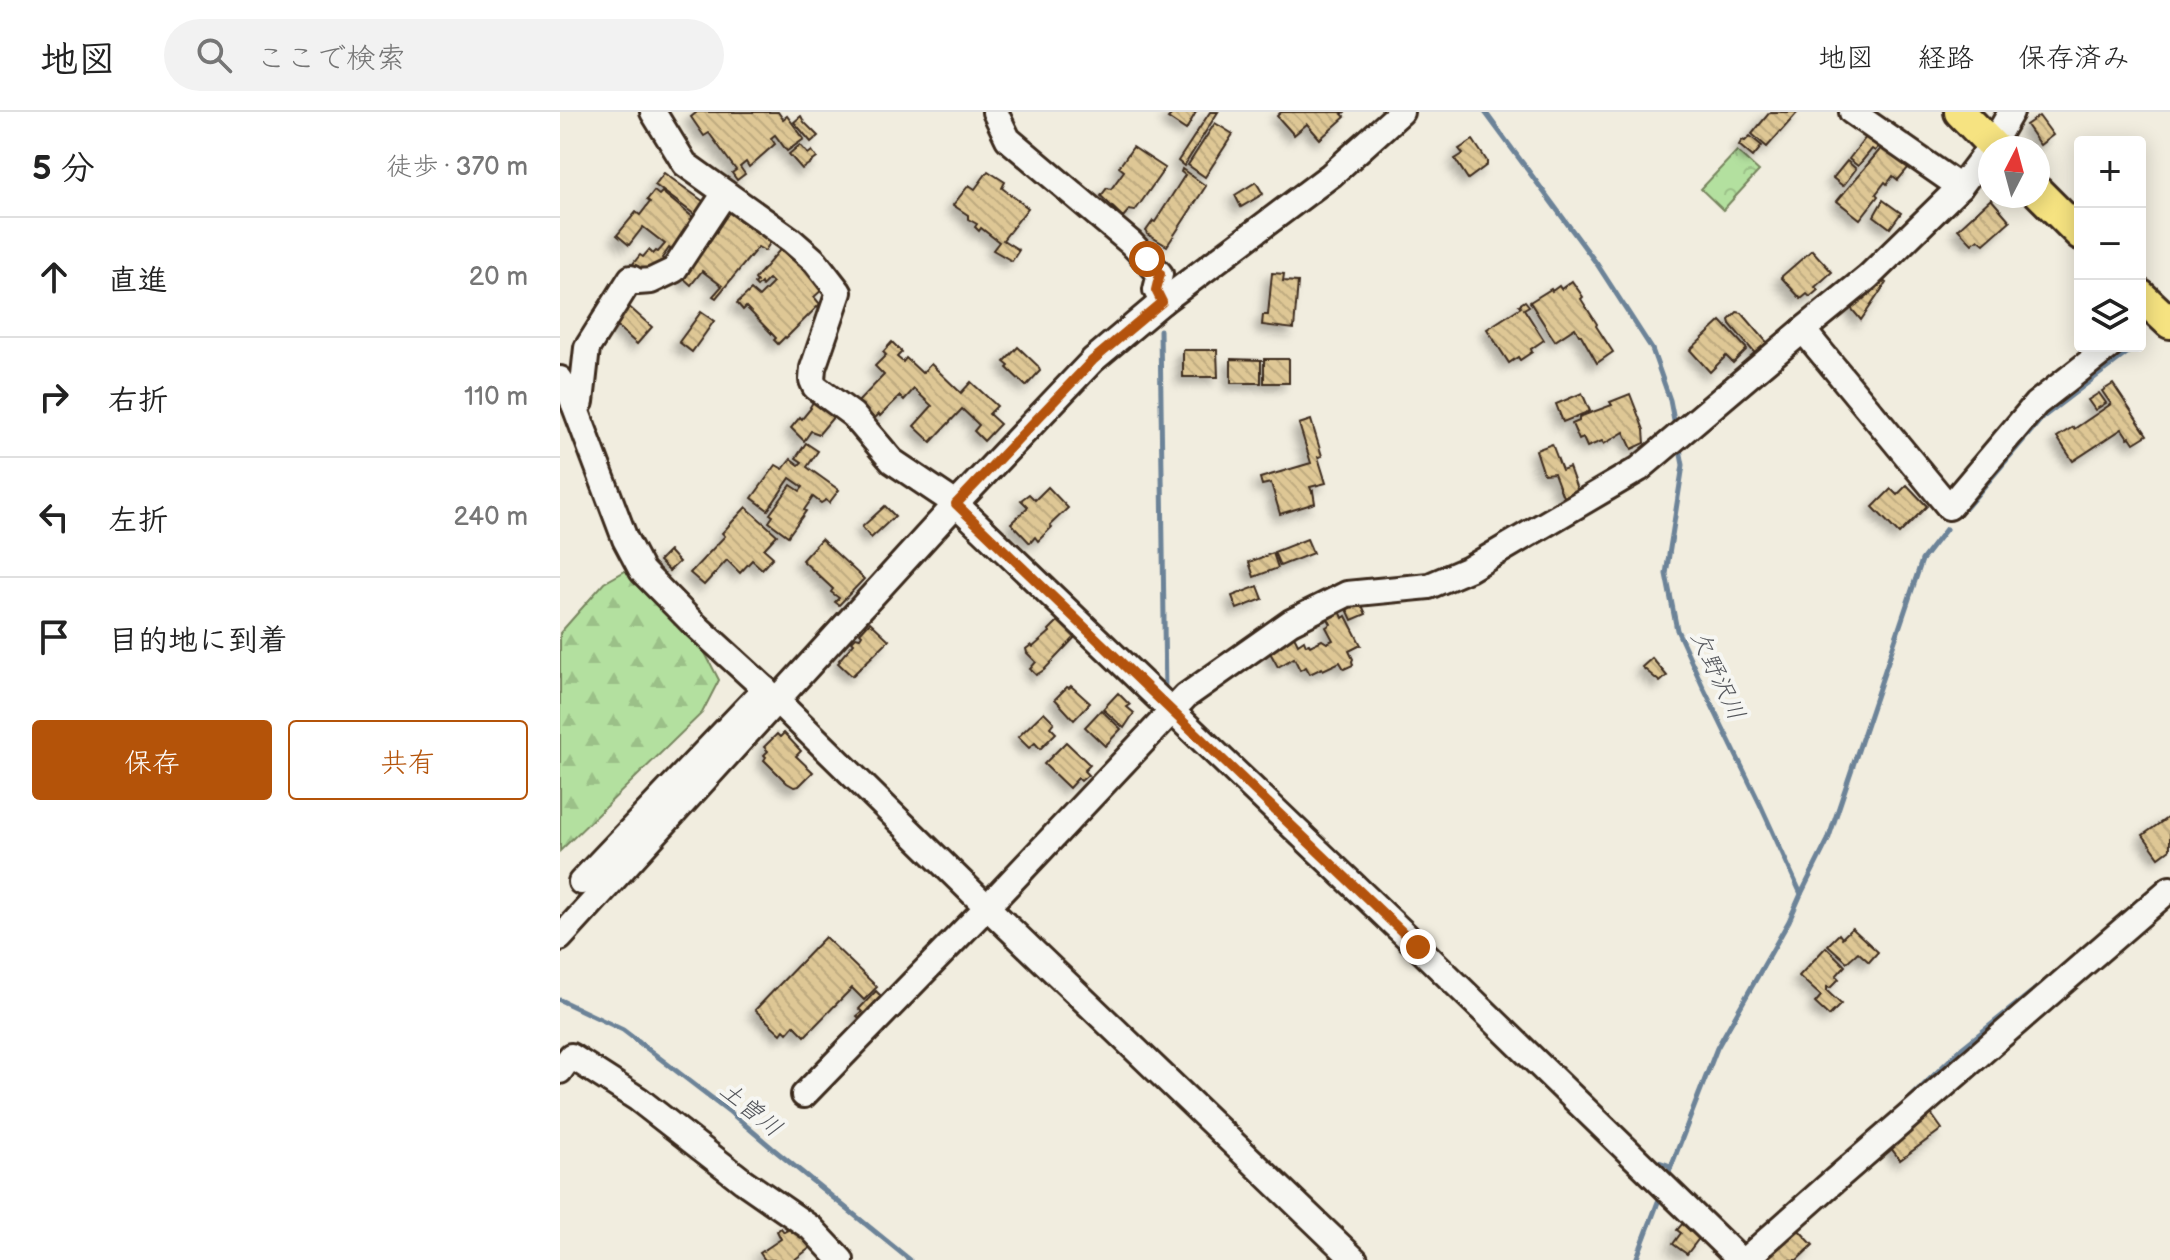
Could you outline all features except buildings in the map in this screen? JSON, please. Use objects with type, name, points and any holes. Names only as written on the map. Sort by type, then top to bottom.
[{"type":"main road","points":[[1960,112],[1984,136]]},
{"type":"main road","points":[[2050,204],[2074,228]]},
{"type":"street","points":[[653,112],[685,164],[791,240],[815,261],[839,292],[813,368],[815,387],[853,415],[892,461],[956,504],[1742,1260],[2170,889]]},
{"type":"street","points":[[995,112],[1008,139],[1147,259],[1160,274],[1156,290],[1162,302]]},
{"type":"street","points":[[581,882],[771,695],[1093,360],[1162,302],[1331,175],[1401,112]]},
{"type":"street","points":[[1852,112],[1960,187]]},
{"type":"street","points":[[1999,136],[2011,112]]},
{"type":"street","points":[[804,1095],[1186,696],[1291,622],[1347,594],[1429,586],[1469,569],[1639,469],[1868,277],[1960,187],[1978,165]]},
{"type":"street","points":[[574,404],[581,402],[587,348],[631,278],[638,282],[651,281],[674,270],[725,193]]},
{"type":"street","points":[[1803,330],[1949,507],[2036,404],[2102,352]]},
{"type":"street","points":[[560,379],[574,404],[625,539],[642,571],[1355,1260]]},
{"type":"street","points":[[560,938],[771,695]]},
{"type":"street","points":[[564,1060],[638,1099],[743,1181],[811,1228],[841,1260]]},
{"type":"green space","points":[[1737,151],[1759,171],[1723,210],[1701,189]]},
{"type":"green space","points":[[627,570],[682,618],[719,680],[702,713],[560,851],[560,633],[604,583]]},
{"type":"waterway","name":"欠野沢川","points":[[1485,112],[1597,264],[1652,349],[1670,400],[1675,426]]},
{"type":"waterway","points":[[1160,330],[1165,692]]},
{"type":"waterway","points":[[1966,508],[2043,417],[2128,352]]},
{"type":"waterway","name":"欠野沢川","points":[[1667,1177],[1717,1048],[1801,894],[1677,630],[1666,574],[1683,465],[1679,444]]},
{"type":"waterway","points":[[1801,894],[1828,840],[1922,560],[1946,529]]},
{"type":"waterway","points":[[1904,1104],[1962,1048],[2063,967]]},
{"type":"waterway","name":"土曽川","points":[[560,1000],[623,1030],[730,1112],[910,1260]]},
{"type":"waterway","points":[[1659,1162],[1671,1166]]},
{"type":"waterway","name":"欠野沢川","points":[[1636,1260],[1661,1194]]},
{"type":"route","points":[[1147,259],[1160,274],[1156,290],[1162,302],[1093,360],[956,504],[1418,947]]}]
